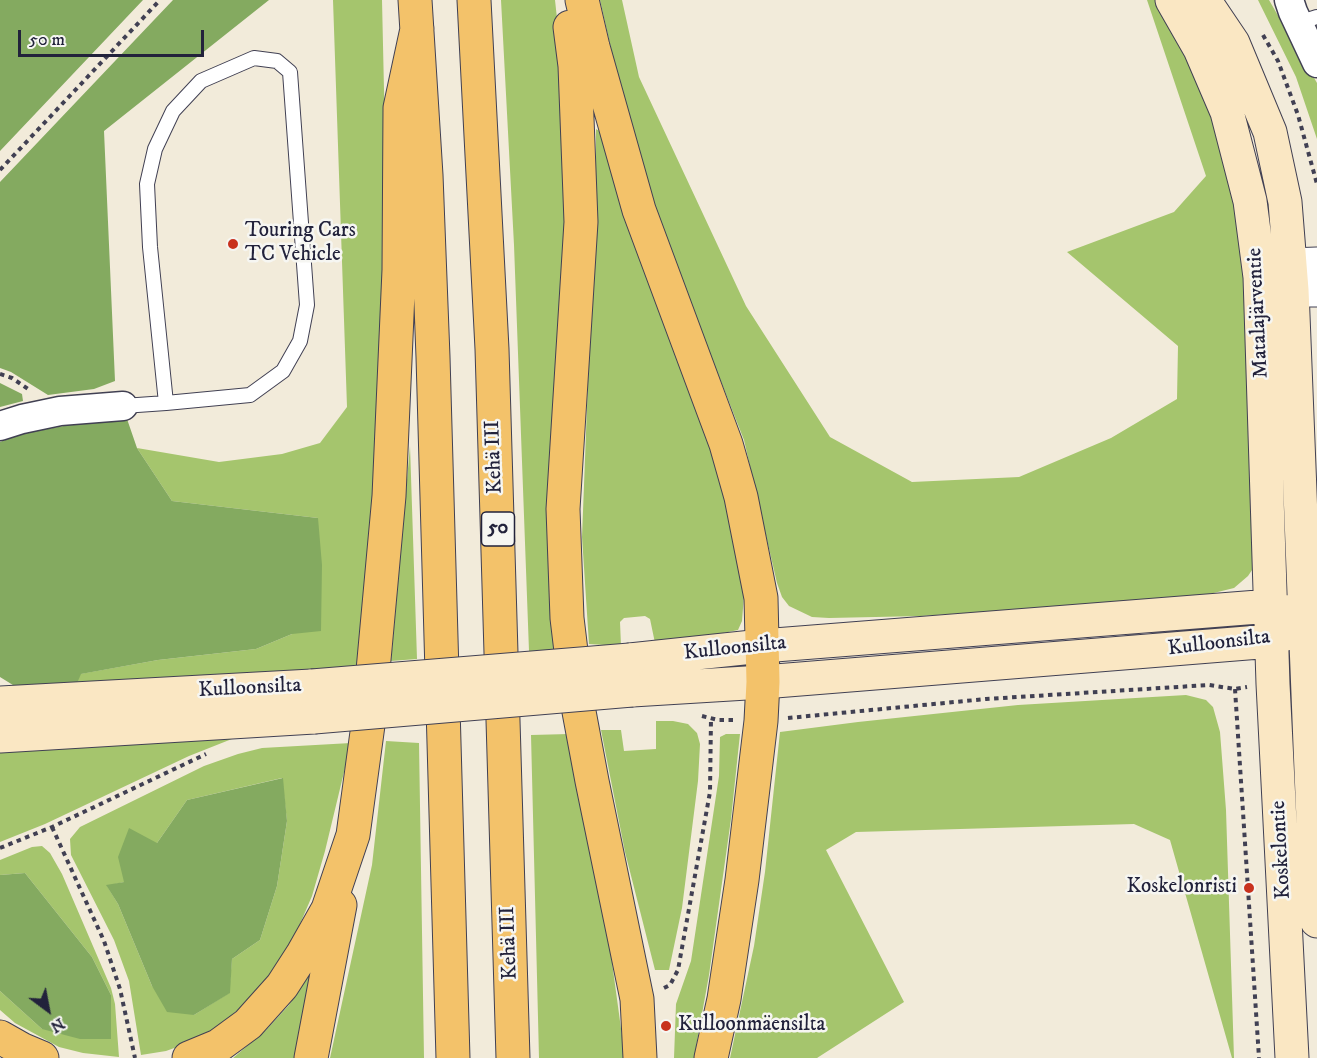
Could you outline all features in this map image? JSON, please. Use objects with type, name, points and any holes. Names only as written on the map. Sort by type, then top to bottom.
[{"type":"highway","name":"Kehä III","points":[[474,0],[492,373],[513,1058]]},
{"type":"highway","points":[[567,0],[575,66],[580,222],[563,509],[567,618],[577,701],[637,999],[640,1058]]},
{"type":"highway","points":[[582,0],[639,210],[714,410],[741,497],[761,598],[763,682],[761,721],[742,880],[724,999],[711,1058]]},
{"type":"highway","points":[[311,1058],[353,835],[368,725],[389,496],[399,270],[400,108],[416,15]]},
{"type":"highway","points":[[416,15],[434,368],[453,1058]]},
{"type":"highway","points":[[189,1058],[218,1046],[248,1024],[282,986],[328,909],[353,835]]},
{"type":"highway","points":[[0,1037],[42,1058]]},
{"type":"main road","name":"Matalajärventie","points":[[1172,0],[1200,49],[1227,112],[1250,201],[1260,277],[1272,641]]},
{"type":"main road","name":"Matalajärventie","points":[[1204,0],[1233,43],[1269,132],[1304,277],[1305,623]]},
{"type":"main road","name":"Kulloonsilta","points":[[631,675],[762,646],[1271,606],[1305,623]]},
{"type":"main road","name":"Kulloonsilta","points":[[0,736],[313,701],[631,675],[763,682],[1272,641],[1305,623]]},
{"type":"main road","name":"Koskelontie","points":[[1305,623],[1317,921]]},
{"type":"main road","name":"Koskelontie","points":[[1272,641],[1292,1058]]},
{"type":"main road","name":"Kulloonsilta","points":[[0,703],[313,701]]},
{"type":"street","points":[[1301,14],[1317,63]]},
{"type":"street","points":[[1260,277],[1304,277]]},
{"type":"street","points":[[0,426],[60,411],[123,406]]},
{"type":"lane","points":[[123,406],[166,404],[250,395],[283,371],[300,341],[307,305],[290,72],[277,61],[254,58],[201,81],[173,111],[155,149],[147,184],[150,247],[166,404]]},
{"type":"path","points":[[0,170],[160,0]]},
{"type":"path","points":[[700,715],[711,718],[761,721],[986,699],[1209,685],[1235,689],[1259,1058]]},
{"type":"path","points":[[663,989],[670,985],[678,969],[710,792],[711,718]]},
{"type":"path","points":[[0,848],[52,827],[216,750]]},
{"type":"path","points":[[52,827],[104,941],[120,989],[135,1058]]},
{"type":"green space","points":[[0,0],[143,0],[0,151]]},
{"type":"green space","points":[[173,0],[269,0],[104,131],[115,381],[94,389],[48,395],[11,372],[0,368],[0,182]]},
{"type":"green space","points":[[333,0],[382,0],[388,270],[361,666],[75,688],[80,674],[158,660],[256,649],[292,634],[318,518],[172,501],[137,448],[219,462],[282,454],[320,443],[347,407]]},
{"type":"green space","points":[[501,0],[555,0],[560,46],[568,160],[560,650],[529,651],[514,245]]},
{"type":"green space","points":[[600,0],[622,0],[639,77],[746,306],[830,437],[912,482],[1019,477],[1111,438],[1177,399],[1178,346],[1067,252],[1174,212],[1206,176],[1147,0],[1158,0],[1203,75],[1233,171],[1248,265],[1258,561],[1248,576],[1234,588],[1181,601],[1115,603],[921,616],[829,618],[812,617],[789,606],[782,597],[777,583],[744,440],[654,211],[623,101]]},
{"type":"green space","points":[[1258,0],[1269,0],[1317,83],[1317,139],[1296,77]]},
{"type":"green space","points":[[596,129],[601,132],[729,496],[744,595],[742,621],[738,630],[694,639],[655,643],[650,619],[645,616],[624,618],[620,622],[621,646],[589,644],[582,537],[595,258]]},
{"type":"green space","points":[[0,383],[22,394],[23,401],[0,407]]},
{"type":"green space","points":[[127,419],[137,448],[172,501],[318,518],[322,565],[321,631],[292,634],[256,649],[158,660],[81,674],[75,688],[21,690],[0,677],[0,442],[21,434],[85,422]]},
{"type":"green space","points":[[410,446],[417,659],[391,661]]},
{"type":"green space","points":[[1186,695],[1206,700],[1213,707],[1220,732],[1226,810],[1234,1058],[1232,1058],[1170,840],[1134,824],[856,832],[826,850],[904,1002],[817,1058],[730,1058],[754,946],[765,872],[780,732],[1018,705]]},
{"type":"green space","points":[[656,721],[688,724],[697,733],[700,744],[698,781],[682,908],[669,970],[655,970],[625,852],[601,730],[621,730],[624,751],[656,749]]},
{"type":"green space","points":[[252,731],[189,756],[45,824],[0,842],[0,750]]},
{"type":"green space","points":[[569,734],[611,955],[625,1058],[539,1058],[531,735]]},
{"type":"green space","points":[[726,734],[740,734],[731,819],[709,975],[694,1058],[674,1058],[676,1004],[691,961],[719,776],[720,737]]},
{"type":"green space","points":[[386,741],[419,743],[424,1058],[330,1058],[372,865]]},
{"type":"green space","points":[[351,743],[312,896],[297,931],[275,968],[253,996],[220,1026],[188,1043],[166,1051],[141,1055],[129,981],[114,940],[71,855],[70,839],[80,827],[204,766],[262,748]],"holes":[[[282,778],[287,821],[277,886],[260,940],[232,959],[229,993],[194,1015],[152,986],[118,904],[107,886],[124,882],[157,843],[187,800]]]},
{"type":"green space","points":[[283,778],[287,821],[277,886],[260,940],[232,959],[230,993],[194,1015],[167,1012],[152,986],[118,904],[106,885],[124,882],[118,857],[129,828],[157,843],[187,800]]},
{"type":"green space","points":[[42,846],[50,853],[62,874],[111,988],[115,1004],[119,1057],[83,1053],[59,1047],[15,1023],[0,1010],[0,991],[42,1029],[111,995],[92,957],[25,873],[0,875],[0,860],[32,847]]},
{"type":"green space","points":[[25,873],[92,957],[111,995],[111,1039],[80,1039],[42,1029],[0,991],[0,875]]},
{"type":"green space","points":[[308,975],[314,975],[297,1058],[233,1058],[266,1030],[289,1005]]},
{"type":"place","name":"Touring Cars TC Vehicle","points":[[233,244]]},
{"type":"place","name":"Koskelonristi","points":[[1249,888]]},
{"type":"place","name":"Kulloonmäensilta","points":[[666,1026]]}]
